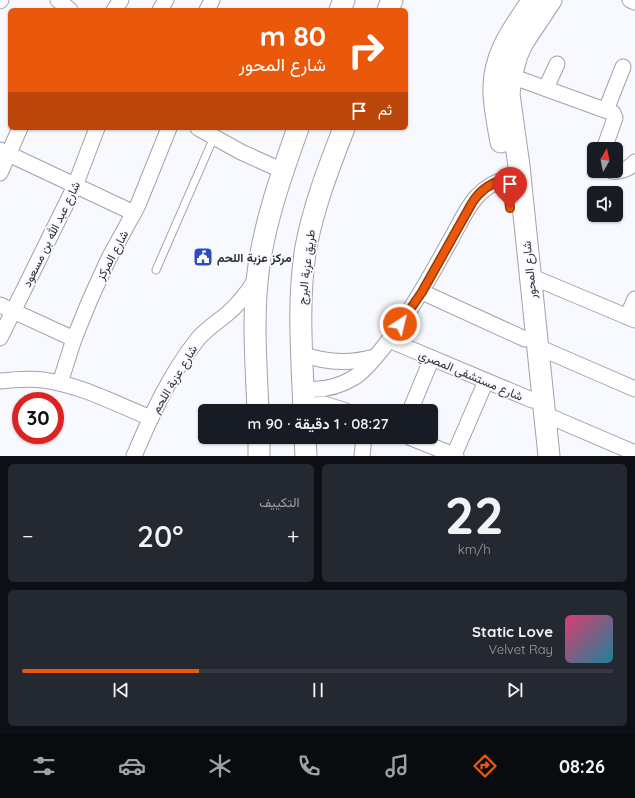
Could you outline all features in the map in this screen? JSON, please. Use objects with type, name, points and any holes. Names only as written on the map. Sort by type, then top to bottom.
[{"type":"street","points":[[58,0],[68,8]]},
{"type":"street","name":"شارع المحور","points":[[532,343],[530,276],[509,94],[511,76],[517,55],[546,0]]},
{"type":"street","name":"شارع المحور","points":[[538,456],[538,407],[532,343],[495,107],[494,75],[499,56],[504,45],[546,0]]},
{"type":"street","points":[[630,0],[635,2]]},
{"type":"street","points":[[546,88],[557,64]]},
{"type":"street","points":[[606,110],[623,67]]},
{"type":"street","points":[[511,76],[613,113],[615,118],[606,142]]},
{"type":"street","points":[[0,173],[4,152],[19,130]]},
{"type":"street","name":"شارع عبد الله بن مسعود","points":[[0,338],[7,308],[75,186],[96,130]]},
{"type":"street","name":"شارع المركز","points":[[60,383],[74,339],[101,274],[134,213],[168,130]]},
{"type":"street","points":[[202,130],[254,159],[283,171]]},
{"type":"street","points":[[258,404],[255,329],[258,277],[267,223],[297,130]]},
{"type":"street","name":"طريق عزبة البرج","points":[[304,402],[300,308],[306,248],[321,188],[343,130]]},
{"type":"street","points":[[4,152],[134,213]]},
{"type":"street","points":[[623,171],[635,162]]},
{"type":"street","points":[[304,402],[324,389],[343,384],[361,373],[389,340],[422,292],[474,199],[489,186],[498,181],[507,179]]},
{"type":"street","points":[[530,276],[631,318],[635,299]]},
{"type":"street","name":"شارع عزبة اللحم","points":[[134,456],[151,418],[172,378],[197,340],[239,303],[258,277]]},
{"type":"street","points":[[422,292],[635,389]]},
{"type":"street","points":[[7,308],[74,339]]},
{"type":"street","name":"شارع مستشفى المصري","points":[[389,340],[486,381],[635,453]]},
{"type":"street","points":[[302,354],[334,362],[355,362],[375,357]]},
{"type":"street","points":[[413,404],[432,358]]},
{"type":"street","points":[[0,381],[33,379],[60,383],[80,389],[151,418]]},
{"type":"street","points":[[424,450],[455,456],[486,381]]},
{"type":"street","points":[[304,402],[324,404]]},
{"type":"street","name":"شارع المحور","points":[[538,407],[549,456]]},
{"type":"street","points":[[259,444],[259,456]]},
{"type":"street","points":[[305,444],[306,456]]},
{"type":"street","points":[[362,456],[363,444]]},
{"type":"lane","points":[[156,270],[214,137]]},
{"type":"place","name":"مركز عزبة اللحم","points":[[203,257]]},
{"type":"route","points":[[400,324],[422,292],[477,195],[484,188],[493,183],[507,179],[510,208]]}]
